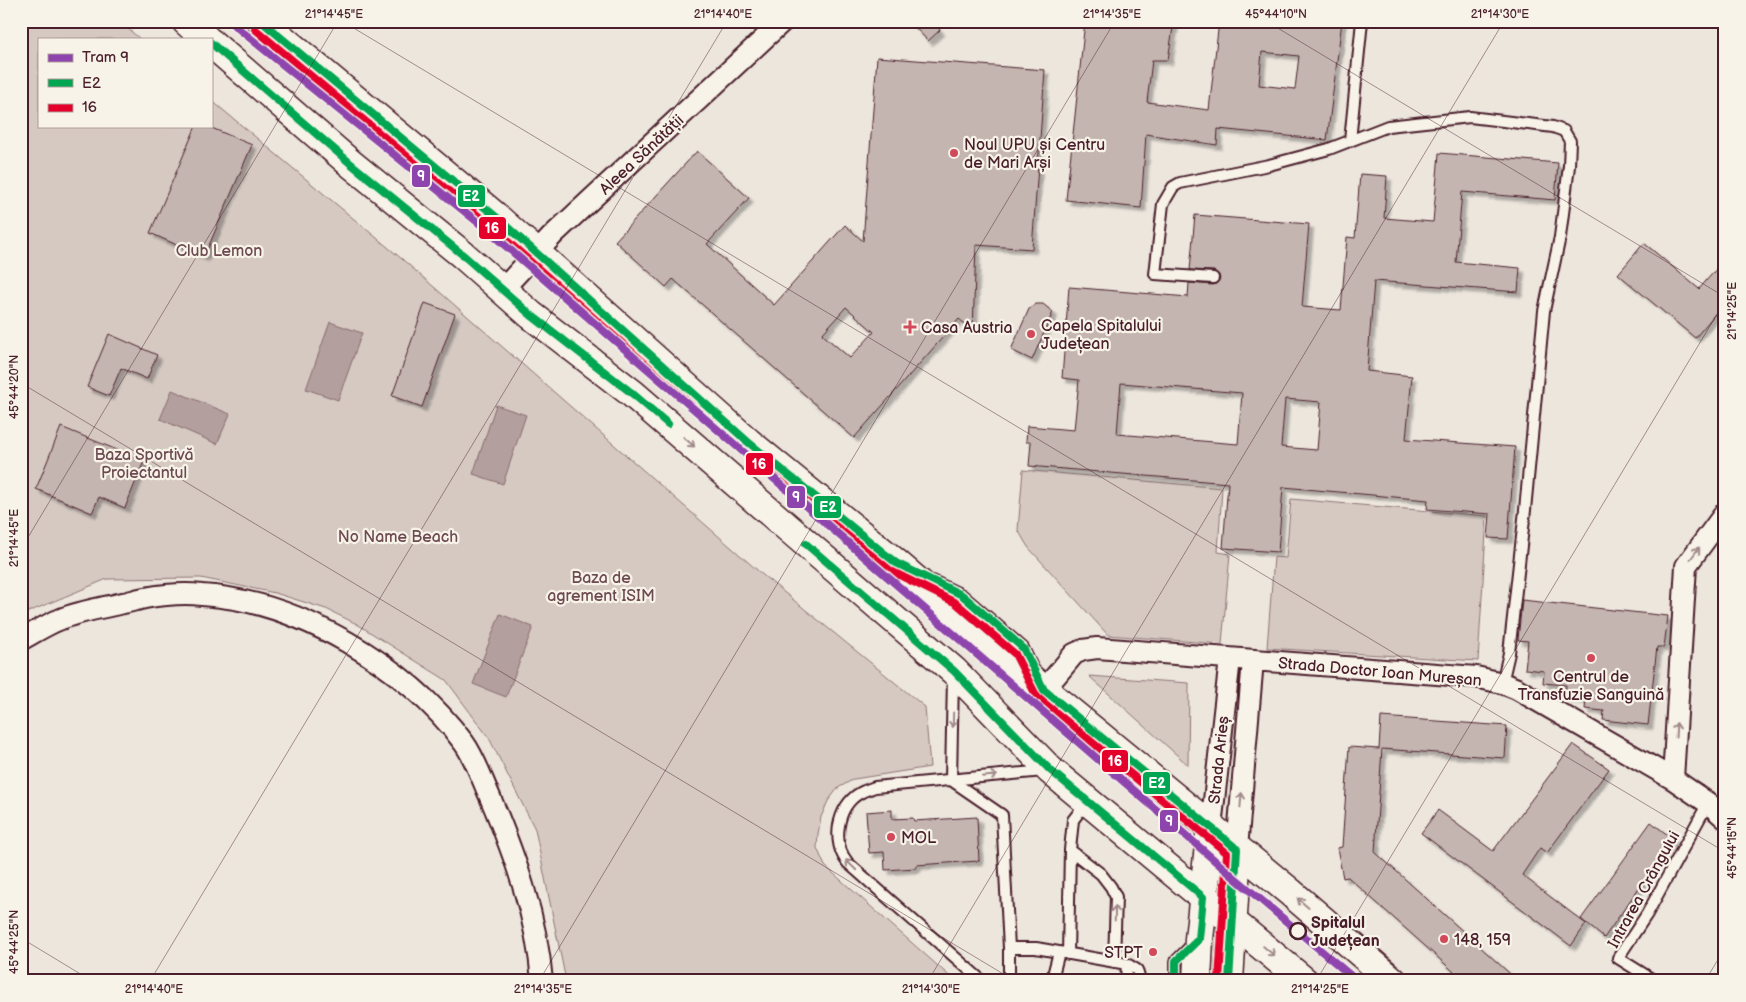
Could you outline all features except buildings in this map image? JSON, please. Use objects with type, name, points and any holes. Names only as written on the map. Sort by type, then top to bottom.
[{"type":"main road","points":[[186,21],[205,38]]},
{"type":"main road","points":[[261,21],[537,252],[748,442],[896,563],[1044,690],[1290,892],[1393,981]]},
{"type":"main road","points":[[212,44],[350,163],[463,254],[530,315],[633,394],[954,672],[1050,770],[1304,981]]},
{"type":"main road","name":"Strada Arieș","points":[[1197,981],[1199,939],[1211,827]]},
{"type":"main road","name":"Strada Arieș","points":[[1229,981],[1237,849]]},
{"type":"street","name":"Aleea Sănătății","points":[[502,290],[554,234],[783,21]]},
{"type":"street","points":[[1673,778],[1686,566],[1725,513]]},
{"type":"street","points":[[21,640],[60,619],[98,607],[144,598],[201,594],[242,601],[283,612],[330,633],[365,654],[416,691],[435,709],[465,744],[502,824],[519,872],[538,947],[542,981]]},
{"type":"street","name":"Strada Doctor Ioan Mureșan","points":[[1044,690],[1074,654],[1083,650],[1097,648],[1476,677],[1517,688],[1673,778],[1708,803],[1725,818]]},
{"type":"street","name":"Strada Arieș","points":[[1211,827],[1230,658]]},
{"type":"street","name":"Strada Arieș","points":[[1237,849],[1252,660]]},
{"type":"lane","points":[[1350,141],[1362,21]]},
{"type":"lane","points":[[1213,278],[1155,274],[1163,204],[1173,187],[1180,183],[1269,166],[1329,149],[1388,126],[1470,117],[1553,126],[1564,131],[1570,141],[1569,166],[1560,237],[1544,311],[1526,510],[1509,653],[1502,683]]},
{"type":"lane","points":[[951,780],[954,672]]},
{"type":"lane","points":[[982,981],[848,863],[840,850],[838,840],[839,825],[850,801],[860,793],[875,787],[1050,770]]},
{"type":"lane","points":[[951,780],[1002,815],[1009,981]]},
{"type":"lane","points":[[1054,981],[1053,975],[1064,953],[1073,820],[1088,801]]},
{"type":"lane","name":"Intrarea Crângului","points":[[1650,978],[1618,958],[1647,914],[1708,803]]},
{"type":"lane","points":[[1070,850],[1101,874],[1116,897],[1114,962]]},
{"type":"lane","points":[[1176,981],[1176,961],[1199,939]]},
{"type":"lane","points":[[1009,948],[1036,948],[1127,964],[1137,970],[1140,981]]},
{"type":"lane","points":[[1126,981],[1127,964]]},
{"type":"green space","points":[[21,21],[119,21],[139,38],[38,38],[38,128],[212,128],[212,101],[402,259],[764,576],[925,707],[930,767],[854,779],[838,788],[828,801],[821,817],[817,848],[825,866],[955,981],[566,981],[535,829],[489,738],[446,680],[357,624],[326,609],[275,593],[201,578],[107,579],[21,615]]},
{"type":"green space","points":[[1023,470],[1222,488],[1218,552],[1230,554],[1222,644],[1108,635],[1028,547],[1018,530]]},
{"type":"green space","points":[[1291,499],[1487,516],[1478,661],[1267,648],[1274,557],[1286,558]]},
{"type":"green space","points":[[1089,676],[1189,683],[1188,765]]},
{"type":"shaded area","points":[[330,322],[362,333],[338,400],[306,389]]},
{"type":"shaded area","points":[[172,390],[230,414],[217,444],[160,419]]},
{"type":"shaded area","points":[[496,405],[526,415],[503,484],[473,474]]},
{"type":"shaded area","points":[[500,614],[533,627],[506,697],[473,684]]},
{"type":"tram line","name":"9","points":[[229,21],[485,228],[1235,878],[1357,981]]},
{"type":"transit line","name":"E2","points":[[261,21],[495,216],[748,442],[896,563],[962,595],[1023,648],[1044,690],[1237,849],[1229,981]]},
{"type":"transit line","name":"16","points":[[255,29],[488,224],[742,450],[891,571],[956,603],[1015,654],[1037,697],[1227,853],[1219,980]]},
{"type":"transit line","name":"E2","points":[[212,44],[350,163],[463,255],[531,315],[633,394],[668,424]]},
{"type":"transit line","name":"E2","points":[[806,544],[954,671],[1050,770],[1203,897],[1199,939],[1176,961],[1176,981]]},
{"type":"place","name":"Noul UPU și Centru de Mari Arși","points":[[954,153]]},
{"type":"place","name":"Casa Austria","points":[[910,327]]},
{"type":"place","name":"Capela Spitalului Județean","points":[[1031,334]]},
{"type":"place","name":"Centrul de Transfuzie Sanguină","points":[[1591,658]]},
{"type":"place","name":"MOL","points":[[891,837]]},
{"type":"place","name":"Spitalul Județean","points":[[1298,931]]},
{"type":"place","name":"148, 159","points":[[1444,939]]},
{"type":"place","name":"STPT","points":[[1153,952]]},
{"type":"park label","name":"Club Lemon","points":[[219,250]]},
{"type":"park label","name":"Baza Sportivă Proiectantul","points":[[144,463]]},
{"type":"park label","name":"No Name Beach","points":[[398,536]]},
{"type":"park label","name":"Baza de agrement ISIM","points":[[601,586]]}]
